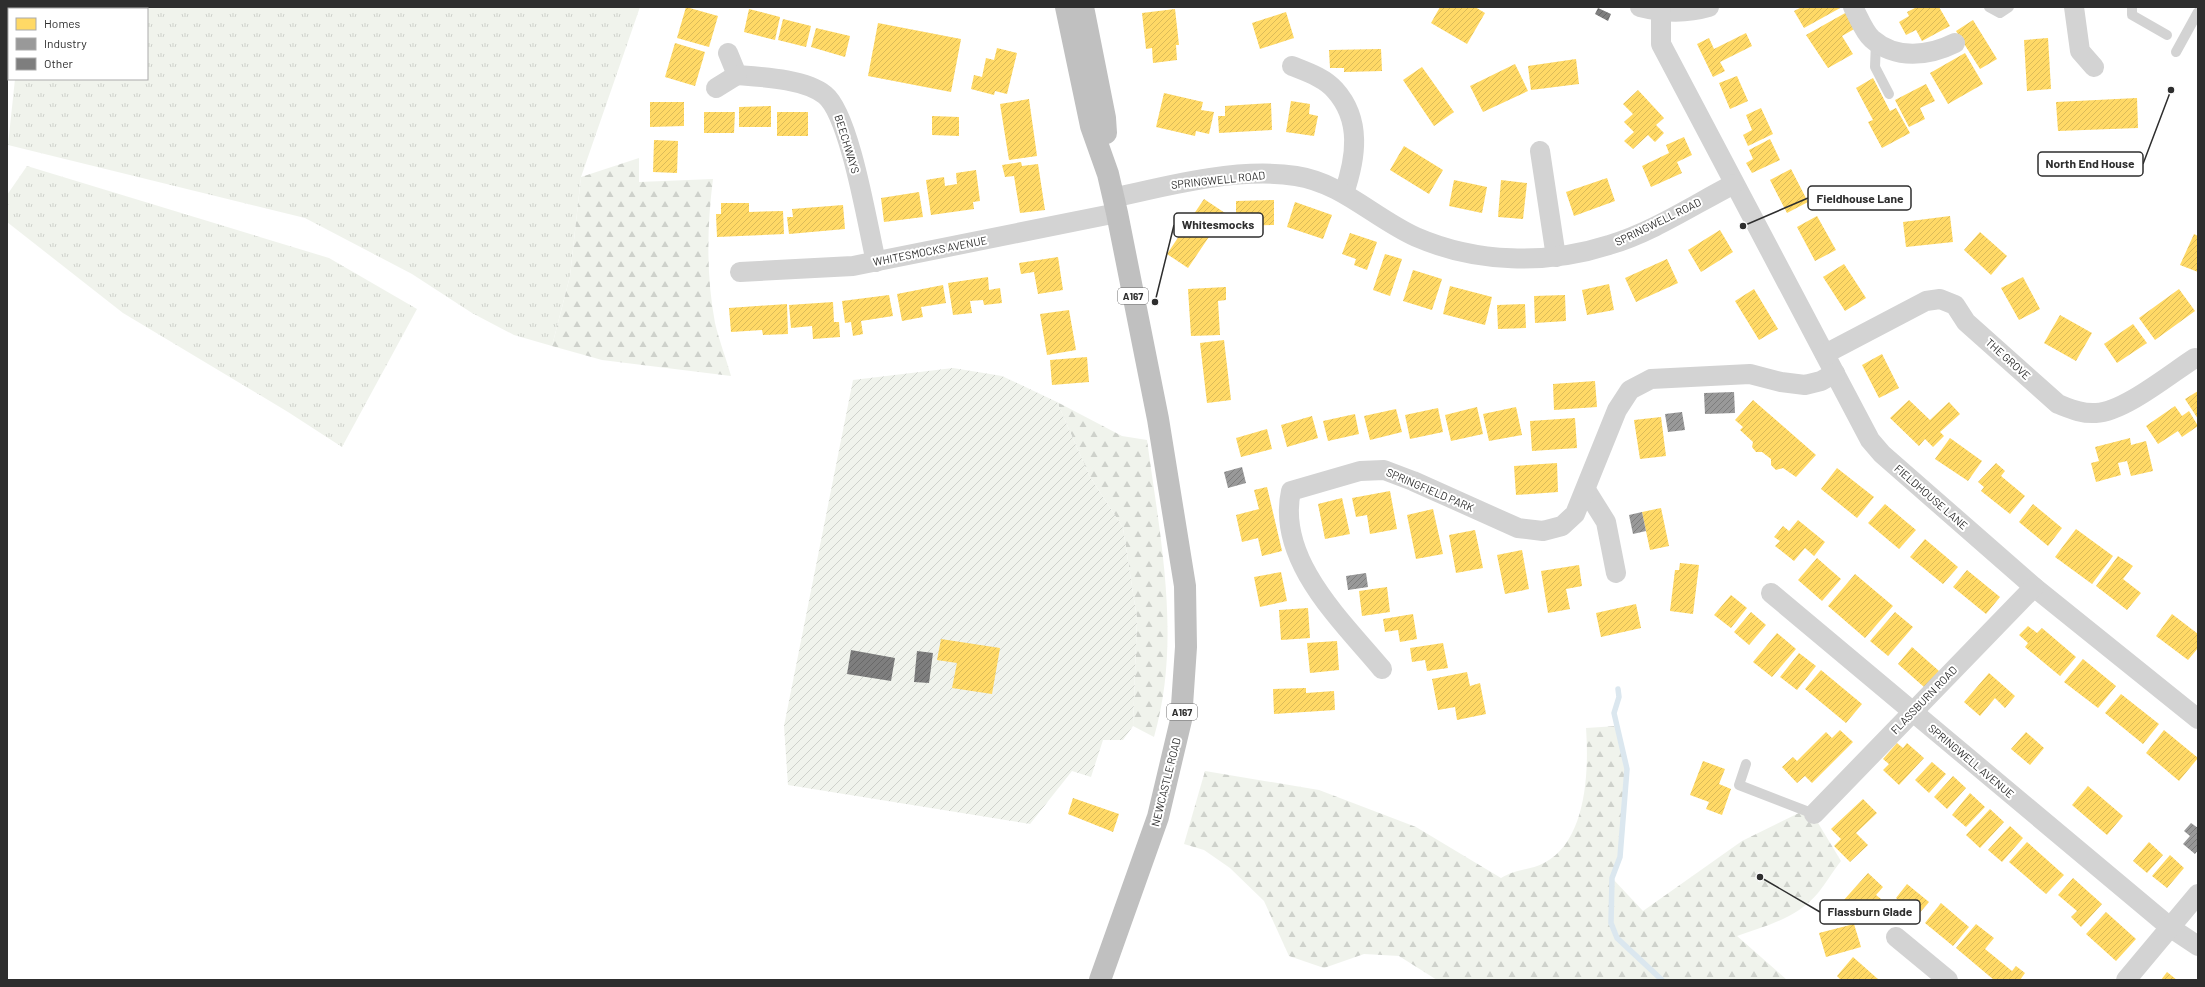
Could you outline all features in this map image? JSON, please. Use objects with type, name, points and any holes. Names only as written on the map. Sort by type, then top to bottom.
[{"type":"highway","name":"A167","points":[[1066,7],[1091,126],[1108,174],[1115,205]]},
{"type":"highway","name":"A167","points":[[1083,7],[1105,118],[1108,174]]},
{"type":"highway","name":"NEWCASTLE ROAD","points":[[1100,980],[1158,817],[1181,720],[1186,647],[1185,586],[1160,432],[1115,205]]},
{"type":"street","points":[[1640,7],[1661,12],[1682,12],[1710,7]]},
{"type":"street","points":[[1853,7],[1871,38],[1889,50],[1912,54],[1937,52],[1955,44]]},
{"type":"street","points":[[2074,7],[2080,51],[2094,67]]},
{"type":"street","name":"FIELDHOUSE LANE","points":[[1661,12],[1661,44],[1870,440],[1882,454],[2034,587],[2198,719]]},
{"type":"street","points":[[716,88],[737,75],[728,53]]},
{"type":"street","points":[[1292,66],[1319,78],[1335,90],[1345,105],[1354,125],[1355,149],[1344,193]]},
{"type":"street","name":"BEECHWAYS","points":[[737,75],[766,77],[814,89],[825,96],[835,108],[854,164],[876,262]]},
{"type":"street","points":[[1540,151],[1556,257]]},
{"type":"street","name":"SPRINGWELL ROAD","points":[[1115,205],[1194,181],[1257,174],[1296,176],[1322,183],[1344,193],[1386,222],[1417,237],[1447,247],[1490,257],[1525,259],[1556,257],[1610,245],[1641,232],[1734,184]]},
{"type":"street","name":"WHITESMOCKS AVENUE","points":[[740,272],[852,266],[876,262],[1115,205]]},
{"type":"street","name":"THE GROVE","points":[[1825,354],[1926,300],[1940,299],[1954,305],[1966,322],[2058,404],[2076,412],[2097,414],[2119,408],[2195,358]]},
{"type":"street","name":"SPRINGFIELD PARK","points":[[1382,669],[1311,583],[1300,562],[1294,540],[1288,504],[1291,491],[1360,471],[1384,470],[1414,481],[1505,523],[1531,531],[1542,531],[1562,526],[1575,514],[1586,490],[1617,410],[1630,390],[1651,379],[1750,374],[1781,382],[1805,385],[1821,381],[1835,373]]},
{"type":"street","points":[[1586,490],[1606,522],[1616,573]]},
{"type":"street","name":"FLASSBURN ROAD","points":[[1814,814],[2034,587]]},
{"type":"street","name":"SPRINGWELL AVENUE","points":[[1771,593],[2171,928],[2198,946]]},
{"type":"street","points":[[2126,980],[2198,894]]},
{"type":"street","points":[[1896,937],[1948,980]]},
{"type":"lane","points":[[1990,7],[2000,13],[2008,7]]},
{"type":"lane","points":[[2132,7],[2132,15],[2167,36]]},
{"type":"lane","points":[[2176,52],[2198,12]]},
{"type":"lane","points":[[1876,42],[1875,67],[1889,94]]},
{"type":"lane","points":[[1746,764],[1739,785],[1814,814]]},
{"type":"green space","points":[[640,7],[581,177],[570,276],[552,346],[514,335],[472,313],[412,274],[305,218],[8,145],[15,80],[148,80],[148,8],[22,8]]},
{"type":"green space","points":[[639,158],[639,182],[713,179],[708,251],[710,287],[718,336],[731,376],[602,360],[552,346],[570,276],[581,177]]},
{"type":"green space","points":[[27,166],[329,258],[417,309],[342,447],[288,412],[123,313],[7,222],[7,195]]},
{"type":"green space","points":[[953,368],[1002,376],[1057,402],[1089,475],[1123,528],[1137,619],[1133,726],[1123,740],[1103,740],[1091,777],[1072,771],[1030,824],[788,785],[784,726],[853,380]]},
{"type":"green space","points":[[1057,402],[1122,436],[1147,440],[1158,514],[1166,588],[1168,626],[1167,663],[1162,700],[1154,737],[1133,726],[1137,619],[1123,528],[1089,475]]},
{"type":"green space","points":[[1617,726],[1627,769],[1620,857],[1612,878],[1643,911],[1742,841],[1809,808],[1841,861],[1818,893],[1801,909],[1759,929],[1737,936],[1787,980],[1437,980],[1399,956],[1364,954],[1324,968],[1289,956],[1264,901],[1230,868],[1204,850],[1184,844],[1205,771],[1319,790],[1416,827],[1501,878],[1544,863],[1558,853],[1569,839],[1577,822],[1582,803],[1587,764],[1586,728]]},
{"type":"building: Homes","points":[[686,7],[718,16],[709,47],[677,38]]},
{"type":"building: Homes","points":[[1440,7],[1475,7],[1485,13],[1467,44],[1431,23]]},
{"type":"building: Homes","points":[[1802,7],[1842,7],[1804,28],[1794,11]]},
{"type":"building: Homes","points":[[1917,7],[1939,7],[1950,26],[1922,41],[1916,30],[1906,35],[1899,22],[1909,16],[1907,12]]},
{"type":"building: Homes","points":[[749,9],[780,17],[775,40],[744,32]]},
{"type":"building: Homes","points":[[1175,9],[1179,45],[1176,45],[1177,60],[1153,63],[1152,48],[1146,49],[1142,13]]},
{"type":"building: Homes","points":[[1286,12],[1294,38],[1260,49],[1252,23]]},
{"type":"building: Homes","points":[[1847,12],[1856,28],[1842,36],[1853,54],[1828,68],[1806,35]]},
{"type":"building: Homes","points":[[783,19],[811,26],[806,47],[778,40]]},
{"type":"building: Homes","points":[[1973,20],[1997,59],[1980,69],[1956,31]]},
{"type":"building: Homes","points":[[878,23],[961,39],[951,92],[868,76]]},
{"type":"building: Homes","points":[[816,28],[850,36],[845,57],[811,47]]},
{"type":"building: Homes","points":[[1746,33],[1752,46],[1720,62],[1725,71],[1713,77],[1697,44],[1709,38],[1714,49]]},
{"type":"building: Homes","points":[[2048,38],[2051,89],[2027,91],[2024,40]]},
{"type":"building: Homes","points":[[675,43],[705,52],[695,86],[665,77]]},
{"type":"building: Homes","points":[[997,48],[1017,53],[1007,94],[995,91],[994,95],[971,89],[974,75],[982,77],[986,58],[994,60]]},
{"type":"building: Homes","points":[[1381,49],[1382,71],[1344,72],[1344,68],[1330,68],[1329,50]]},
{"type":"building: Homes","points":[[1965,53],[1983,84],[1948,104],[1930,73]]},
{"type":"building: Homes","points":[[1576,59],[1579,84],[1531,90],[1528,66]]},
{"type":"building: Homes","points":[[1515,64],[1528,91],[1483,112],[1470,86]]},
{"type":"building: Homes","points":[[1422,67],[1454,112],[1434,126],[1403,80]]},
{"type":"building: Homes","points":[[1737,76],[1748,101],[1730,109],[1719,83]]},
{"type":"building: Homes","points":[[1873,78],[1890,111],[1896,108],[1910,133],[1882,148],[1868,122],[1873,120],[1856,88]]},
{"type":"building: Homes","points":[[1926,84],[1935,101],[1920,108],[1925,119],[1909,127],[1895,100]]},
{"type":"building: Homes","points":[[1638,90],[1664,118],[1656,125],[1664,133],[1655,142],[1648,135],[1633,149],[1624,141],[1634,132],[1624,122],[1633,114],[1623,104]]},
{"type":"building: Homes","points":[[1164,93],[1203,102],[1201,110],[1214,112],[1209,134],[1196,131],[1195,136],[1156,127]]},
{"type":"building: Homes","points":[[2137,98],[2138,128],[2058,131],[2056,102]]},
{"type":"building: Homes","points":[[1029,99],[1037,156],[1009,160],[1000,104]]},
{"type":"building: Homes","points":[[1291,101],[1310,104],[1309,114],[1318,116],[1314,136],[1286,132]]},
{"type":"building: Homes","points":[[650,102],[684,102],[684,126],[650,127]]},
{"type":"building: Homes","points":[[1271,103],[1272,130],[1219,133],[1218,116],[1225,116],[1225,106]]},
{"type":"building: Homes","points":[[771,106],[771,127],[739,127],[739,107]]},
{"type":"building: Homes","points":[[1761,108],[1773,134],[1748,146],[1743,135],[1752,130],[1746,115]]},
{"type":"building: Homes","points":[[704,112],[735,112],[734,133],[704,133]]},
{"type":"building: Homes","points":[[777,112],[808,112],[808,136],[777,136]]},
{"type":"building: Homes","points":[[932,116],[959,117],[959,136],[932,135]]},
{"type":"building: Homes","points":[[1684,137],[1692,155],[1677,162],[1682,173],[1651,187],[1642,166],[1669,153],[1666,145]]},
{"type":"building: Homes","points":[[1770,139],[1780,160],[1752,173],[1746,163],[1753,159],[1749,150]]},
{"type":"building: Homes","points":[[654,140],[678,141],[677,173],[653,172]]},
{"type":"building: Homes","points":[[1404,146],[1443,170],[1429,194],[1390,170]]},
{"type":"building: Homes","points":[[1021,162],[1022,166],[1038,164],[1045,210],[1020,213],[1014,176],[1005,177],[1002,165]]},
{"type":"building: Homes","points":[[1791,169],[1808,202],[1787,213],[1770,180]]},
{"type":"building: Homes","points":[[976,170],[980,201],[973,202],[974,209],[931,215],[926,180],[944,177],[945,186],[957,184],[956,173]]},
{"type":"building: Homes","points":[[1607,178],[1615,201],[1574,216],[1566,192]]},
{"type":"building: Homes","points":[[1454,180],[1487,187],[1482,213],[1449,206]]},
{"type":"building: Homes","points":[[1501,180],[1527,183],[1523,219],[1498,217]]},
{"type":"building: Homes","points":[[919,192],[923,217],[884,222],[881,198]]},
{"type":"building: Homes","points":[[1204,199],[1225,213],[1188,268],[1167,254]]},
{"type":"building: Homes","points":[[1274,200],[1274,225],[1236,226],[1236,201]]},
{"type":"building: Homes","points":[[1295,202],[1332,215],[1323,239],[1287,227]]},
{"type":"building: Homes","points":[[721,203],[749,203],[749,212],[783,211],[784,234],[717,237],[716,214],[721,214]]},
{"type":"building: Homes","points":[[843,205],[845,229],[789,234],[787,217],[793,217],[792,209]]},
{"type":"building: Homes","points":[[1817,216],[1836,250],[1815,261],[1797,227]]},
{"type":"building: Homes","points":[[1950,216],[1953,242],[1906,247],[1903,222]]},
{"type":"building: Homes","points":[[1720,230],[1733,252],[1701,272],[1688,250]]},
{"type":"building: Homes","points":[[1980,232],[2007,256],[1991,275],[1964,250]]},
{"type":"building: Homes","points":[[1350,233],[1377,242],[1367,270],[1354,265],[1356,259],[1342,254]]},
{"type":"building: Homes","points":[[2194,234],[2198,236],[2198,272],[2180,265]]},
{"type":"building: Homes","points":[[1385,254],[1402,259],[1390,296],[1373,290]]},
{"type":"building: Homes","points":[[1058,257],[1063,290],[1038,294],[1034,272],[1021,274],[1019,263]]},
{"type":"building: Homes","points":[[1667,259],[1678,283],[1636,302],[1625,278]]},
{"type":"building: Homes","points":[[1844,264],[1866,298],[1845,311],[1823,277]]},
{"type":"building: Homes","points":[[1413,270],[1442,279],[1432,310],[1403,301]]},
{"type":"building: Homes","points":[[988,277],[989,290],[1000,288],[1002,303],[984,305],[983,300],[970,301],[972,313],[953,315],[948,283]]},
{"type":"building: Homes","points":[[2023,277],[2040,309],[2019,320],[2001,288]]},
{"type":"building: Homes","points":[[1609,284],[1614,310],[1587,315],[1582,290]]},
{"type":"building: Homes","points":[[943,285],[946,303],[921,307],[923,317],[902,321],[897,294]]},
{"type":"building: Homes","points":[[1450,286],[1492,297],[1485,325],[1443,314]]},
{"type":"building: Homes","points":[[1226,287],[1226,300],[1218,301],[1220,335],[1191,336],[1188,289]]},
{"type":"building: Homes","points":[[1754,289],[1778,329],[1759,340],[1735,301]]},
{"type":"building: Homes","points":[[2179,289],[2195,311],[2155,340],[2139,318]]},
{"type":"building: Homes","points":[[889,295],[893,316],[861,321],[863,334],[853,336],[851,322],[845,323],[842,301]]},
{"type":"building: Homes","points":[[1565,295],[1566,321],[1535,323],[1534,296]]},
{"type":"building: Homes","points":[[833,302],[834,322],[839,322],[840,337],[813,339],[812,326],[791,328],[789,305]]},
{"type":"building: Homes","points":[[787,304],[788,334],[763,335],[762,330],[731,332],[729,308]]},
{"type":"building: Homes","points":[[1525,304],[1526,328],[1498,329],[1497,305]]},
{"type":"building: Homes","points":[[1069,310],[1076,350],[1047,355],[1040,314]]},
{"type":"building: Homes","points":[[2060,315],[2092,333],[2076,361],[2044,343]]},
{"type":"building: Homes","points":[[2133,324],[2147,343],[2117,363],[2104,344]]},
{"type":"building: Homes","points":[[1224,340],[1231,400],[1207,403],[1200,343]]},
{"type":"building: Homes","points":[[1882,354],[1899,388],[1879,398],[1862,365]]},
{"type":"building: Homes","points":[[1087,357],[1089,382],[1052,385],[1050,360]]},
{"type":"building: Homes","points":[[1595,381],[1597,407],[1554,410],[1553,384]]},
{"type":"building: Homes","points":[[2198,391],[2198,419],[2185,399]]},
{"type":"building: Homes","points":[[1753,400],[1816,455],[1796,477],[1783,468],[1776,470],[1771,465],[1771,459],[1762,452],[1756,452],[1752,447],[1753,442],[1740,430],[1743,427],[1735,420]]},
{"type":"building: Homes","points":[[1909,400],[1930,420],[1949,402],[1960,414],[1940,432],[1944,436],[1933,447],[1925,439],[1919,446],[1890,418]]},
{"type":"building: Homes","points":[[2175,406],[2182,416],[2189,411],[2198,426],[2182,437],[2178,431],[2158,444],[2146,426]]},
{"type":"building: Homes","points":[[1477,407],[1483,434],[1451,441],[1445,415]]},
{"type":"building: Homes","points":[[1516,407],[1522,435],[1489,441],[1483,414]]},
{"type":"building: Homes","points":[[1438,408],[1443,432],[1410,439],[1405,415]]},
{"type":"building: Homes","points":[[1396,409],[1402,432],[1370,440],[1364,416]]},
{"type":"building: Homes","points":[[1355,414],[1359,434],[1328,441],[1323,421]]},
{"type":"building: Homes","points":[[1312,416],[1318,438],[1287,447],[1281,425]]},
{"type":"building: Homes","points":[[1661,417],[1666,456],[1640,459],[1634,420]]},
{"type":"building: Homes","points":[[1575,418],[1577,448],[1532,451],[1530,421]]},
{"type":"building: Homes","points":[[1267,429],[1272,449],[1241,457],[1236,438]]},
{"type":"building: Homes","points":[[1950,438],[1982,461],[1968,481],[1935,459]]},
{"type":"building: Homes","points":[[2130,438],[2131,445],[2146,441],[2153,471],[2131,476],[2127,461],[2118,463],[2121,475],[2096,482],[2091,463],[2099,461],[2095,447]]},
{"type":"building: Homes","points":[[1557,463],[1558,492],[1516,495],[1514,466]]},
{"type":"building: Homes","points":[[1996,463],[2005,471],[2001,476],[2025,496],[2010,514],[1981,491],[1984,487],[1978,482]]},
{"type":"building: Homes","points":[[1837,468],[1874,497],[1857,518],[1821,489]]},
{"type":"building: Homes","points":[[1267,487],[1282,551],[1262,556],[1258,538],[1242,542],[1236,515],[1259,509],[1254,490]]},
{"type":"building: Homes","points":[[1390,491],[1397,529],[1370,534],[1367,515],[1356,517],[1352,498]]},
{"type":"building: Homes","points":[[1342,498],[1350,534],[1325,539],[1318,504]]},
{"type":"building: Homes","points":[[1885,504],[1916,530],[1899,549],[1868,523]]},
{"type":"building: Homes","points":[[2033,504],[2062,528],[2048,546],[2019,522]]},
{"type":"building: Homes","points":[[1661,508],[1669,546],[1650,550],[1642,512]]},
{"type":"building: Homes","points":[[1433,509],[1443,554],[1416,559],[1407,515]]},
{"type":"building: Homes","points":[[1798,520],[1825,542],[1814,556],[1805,548],[1794,561],[1775,546],[1780,541],[1774,537],[1783,526],[1789,531]]},
{"type":"building: Homes","points":[[2076,529],[2113,556],[2092,584],[2055,557]]},
{"type":"building: Homes","points":[[1475,530],[1483,568],[1456,573],[1449,535]]},
{"type":"building: Homes","points":[[1925,539],[1958,567],[1943,584],[1910,557]]},
{"type":"building: Homes","points":[[1522,550],[1529,589],[1505,594],[1497,555]]},
{"type":"building: Homes","points":[[2118,556],[2133,566],[2123,579],[2141,593],[2127,610],[2096,586]]},
{"type":"building: Homes","points":[[1817,558],[1841,579],[1822,601],[1798,580]]},
{"type":"building: Homes","points":[[1680,563],[1699,565],[1693,614],[1670,611],[1675,570],[1679,570]]},
{"type":"building: Homes","points":[[1579,565],[1582,586],[1566,589],[1570,609],[1548,613],[1541,571]]},
{"type":"building: Homes","points":[[1967,570],[2000,597],[1986,614],[1953,587]]},
{"type":"building: Homes","points":[[1281,572],[1287,601],[1260,607],[1254,577]]},
{"type":"building: Homes","points":[[1855,574],[1893,606],[1865,638],[1828,606]]},
{"type":"building: Homes","points":[[1387,587],[1390,612],[1362,616],[1359,591]]},
{"type":"building: Homes","points":[[1731,595],[1747,608],[1731,628],[1714,615]]},
{"type":"building: Homes","points":[[1636,604],[1641,628],[1601,637],[1596,613]]},
{"type":"building: Homes","points":[[1308,608],[1310,638],[1281,640],[1279,610]]},
{"type":"building: Homes","points":[[1751,612],[1766,625],[1749,645],[1734,632]]},
{"type":"building: Homes","points":[[1895,612],[1913,627],[1888,656],[1870,641]]},
{"type":"building: Homes","points":[[1413,614],[1417,639],[1400,642],[1398,630],[1385,632],[1383,619]]},
{"type":"building: Homes","points":[[2172,614],[2198,634],[2198,648],[2188,660],[2156,636]]},
{"type":"building: Homes","points":[[2028,626],[2037,633],[2042,628],[2076,657],[2060,676],[2025,647],[2028,643],[2019,635]]},
{"type":"building: Homes","points":[[1777,633],[1796,649],[1772,677],[1753,662]]},
{"type":"building: Homes","points":[[941,639],[1000,648],[992,694],[952,688],[957,663],[937,660]]},
{"type":"building: Homes","points":[[1337,641],[1339,670],[1310,673],[1307,643]]},
{"type":"building: Homes","points":[[1443,643],[1448,668],[1427,671],[1425,660],[1412,662],[1410,648]]},
{"type":"building: Homes","points":[[1912,647],[1939,671],[1924,687],[1898,664]]},
{"type":"building: Homes","points":[[1799,653],[1816,666],[1797,690],[1780,677]]},
{"type":"building: Homes","points":[[2083,659],[2116,686],[2098,708],[2064,682]]},
{"type":"building: Homes","points":[[1821,670],[1862,704],[1846,723],[1805,689]]},
{"type":"building: Homes","points":[[1467,672],[1470,686],[1480,683],[1486,714],[1457,720],[1455,707],[1438,710],[1432,679]]},
{"type":"building: Homes","points":[[1989,673],[2015,696],[2005,708],[1995,698],[1980,716],[1964,702]]},
{"type":"building: Homes","points":[[1306,688],[1306,693],[1334,691],[1335,710],[1274,714],[1273,689]]},
{"type":"building: Homes","points":[[2121,694],[2159,724],[2143,744],[2105,713]]},
{"type":"building: Homes","points":[[1840,730],[1853,742],[1812,783],[1805,776],[1797,783],[1782,767],[1793,757],[1797,761],[1826,732],[1832,738]]},
{"type":"building: Homes","points":[[2164,730],[2198,758],[2179,781],[2146,753]]},
{"type":"building: Homes","points":[[2026,732],[2044,748],[2030,765],[2011,749]]},
{"type":"building: Homes","points":[[1897,743],[1903,748],[1907,743],[1924,758],[1899,785],[1883,770],[1889,764],[1883,759]]},
{"type":"building: Homes","points":[[1703,761],[1725,769],[1719,784],[1731,789],[1722,815],[1706,809],[1709,802],[1690,795]]},
{"type":"building: Homes","points":[[1932,762],[1946,774],[1929,793],[1915,780]]},
{"type":"building: Homes","points":[[1953,776],[1966,788],[1947,809],[1934,797]]},
{"type":"building: Homes","points":[[2088,786],[2123,816],[2107,835],[2072,805]]},
{"type":"building: Homes","points":[[1970,793],[1985,807],[1966,827],[1952,815]]},
{"type":"building: Homes","points":[[1073,798],[1119,814],[1113,832],[1068,814]]},
{"type":"building: Homes","points":[[1863,799],[1877,813],[1856,833],[1868,845],[1850,862],[1834,846],[1841,839],[1831,829]]},
{"type":"building: Homes","points":[[1990,809],[2004,822],[1980,848],[1966,835]]},
{"type":"building: Homes","points":[[2010,826],[2023,838],[2002,862],[1988,850]]},
{"type":"building: Homes","points":[[2027,842],[2064,875],[2046,894],[2009,862]]},
{"type":"building: Homes","points":[[2149,842],[2163,855],[2147,873],[2133,861]]},
{"type":"building: Homes","points":[[2170,855],[2184,868],[2167,888],[2152,876]]},
{"type":"building: Homes","points":[[1868,873],[1883,887],[1876,895],[1881,899],[1863,920],[1843,901]]},
{"type":"building: Homes","points":[[2073,878],[2102,904],[2081,927],[2071,917],[2077,911],[2058,895]]},
{"type":"building: Homes","points":[[1907,884],[1929,902],[1917,916],[1896,898]]},
{"type":"building: Homes","points":[[1941,903],[1969,927],[1953,946],[1925,923]]},
{"type":"building: Homes","points":[[2106,912],[2136,939],[2116,961],[2086,934]]},
{"type":"building: Homes","points":[[1854,924],[1861,947],[1826,957],[1819,933]]},
{"type":"building: Homes","points":[[1976,924],[1994,938],[1985,949],[2012,971],[2016,966],[2025,973],[2020,980],[1994,980],[1956,948]]},
{"type":"building: Homes","points":[[1853,957],[1879,980],[1841,980],[1837,976]]},
{"type":"building: Homes","points":[[2167,972],[2177,980],[2161,980]]},
{"type":"building: Industry","points":[[1734,392],[1735,413],[1705,414],[1704,393]]},
{"type":"building: Industry","points":[[1682,412],[1685,430],[1668,432],[1665,414]]},
{"type":"building: Industry","points":[[1242,467],[1246,483],[1228,488],[1224,472]]},
{"type":"building: Industry","points":[[1642,512],[1646,531],[1633,534],[1629,515]]},
{"type":"building: Industry","points":[[1366,573],[1368,587],[1348,590],[1346,576]]},
{"type":"building: Industry","points":[[2191,823],[2198,828],[2198,850],[2195,854],[2183,844],[2190,836],[2184,831]]},
{"type":"building: Other","points":[[1598,8],[1611,14],[1608,21],[1595,14]]},
{"type":"building: Other","points":[[851,650],[895,658],[891,681],[847,674]]},
{"type":"building: Other","points":[[917,651],[933,653],[929,683],[914,682]]},
{"type":"waterway","points":[[1618,689],[1619,697],[1614,713],[1627,769],[1620,857],[1612,878],[1611,923],[1617,938],[1662,980]]},
{"type":"place","name":"North End House","points":[[2171,90]]},
{"type":"place","name":"Fieldhouse Lane","points":[[1743,226]]},
{"type":"place","name":"Whitesmocks","points":[[1155,302]]},
{"type":"place","name":"Flassburn Glade","points":[[1760,877]]}]
